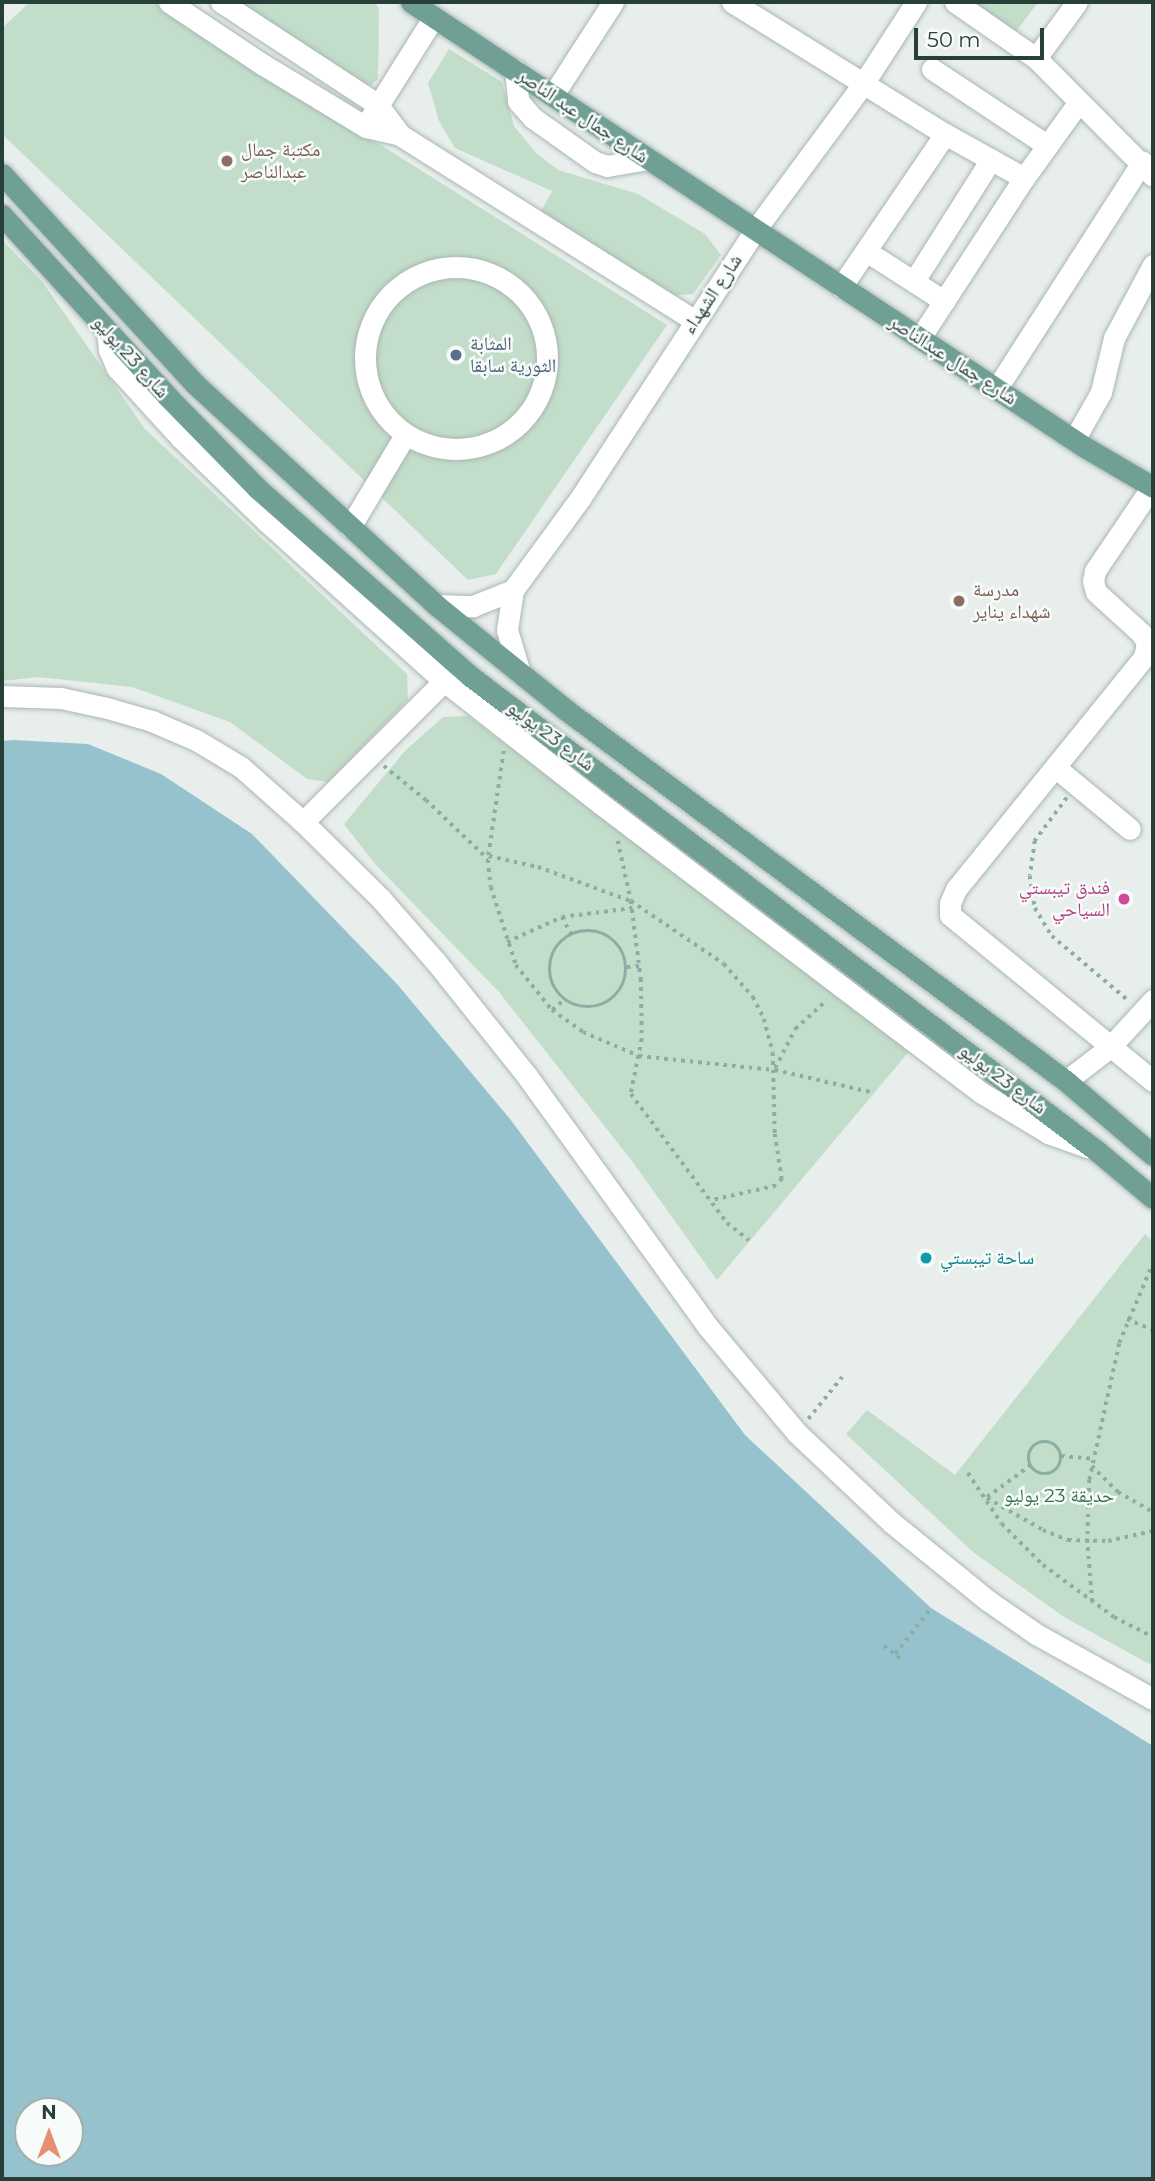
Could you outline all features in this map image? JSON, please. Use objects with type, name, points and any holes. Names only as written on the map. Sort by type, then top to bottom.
[{"type":"main road","name":"شارع جمال عبد الناصر","points":[[411,2],[755,230]]},
{"type":"main road","name":"شارع 23 يوليو","points":[[2,174],[195,384],[436,605],[520,673],[1066,1081],[1153,1155]]},
{"type":"main road","name":"شارع 23 يوليو","points":[[2,215],[257,488],[470,676],[1097,1151],[1153,1198]]},
{"type":"main road","name":"شارع جمال عبدالناصر","points":[[755,230],[1073,440],[1153,486]]},
{"type":"street","points":[[169,2],[262,64],[366,127],[400,135],[694,320]]},
{"type":"street","points":[[221,2],[377,104],[400,135]]},
{"type":"street","points":[[553,95],[613,2]]},
{"type":"street","points":[[732,2],[945,134],[1024,178]]},
{"type":"street","name":"شارع الشهداء","points":[[520,673],[507,630],[513,590],[581,497],[755,230],[863,84],[916,2]]},
{"type":"street","points":[[955,2],[1036,58],[1078,103],[1148,169],[997,388]]},
{"type":"street","points":[[1036,58],[1077,2]]},
{"type":"street","points":[[366,127],[377,104],[433,18]]},
{"type":"street","points":[[262,64],[278,39]]},
{"type":"street","points":[[932,69],[1047,145]]},
{"type":"street","points":[[514,70],[519,102],[526,110],[595,162],[607,166],[648,159]]},
{"type":"street","points":[[920,338],[1024,178],[1078,103]]},
{"type":"street","points":[[841,287],[945,134]]},
{"type":"street","points":[[914,281],[991,159]]},
{"type":"street","points":[[866,251],[944,301]]},
{"type":"street","points":[[1073,440],[1101,392],[1114,338],[1153,265]]},
{"type":"street","points":[[468,266],[507,281],[536,310],[548,349],[543,390],[521,425],[485,446],[444,450],[405,435],[377,406],[363,367],[369,326],[391,292],[427,270],[468,266]]},
{"type":"street","points":[[107,330],[109,350],[117,368],[181,438],[266,521],[444,681],[588,795],[982,1093],[1048,1133],[1097,1151]]},
{"type":"street","points":[[350,527],[405,435]]},
{"type":"street","points":[[1153,486],[1095,572],[1093,581],[1096,592],[1142,634],[1147,644],[1144,657],[956,889],[950,902],[950,915],[1153,1081]]},
{"type":"street","points":[[436,605],[473,606],[513,590]]},
{"type":"street","points":[[303,822],[372,757],[444,681]]},
{"type":"street","points":[[2,696],[61,698],[152,721],[195,740],[241,767],[303,822],[381,899],[436,962],[527,1076],[708,1327],[797,1433],[881,1514],[969,1587],[1035,1634],[1153,1699]]},
{"type":"street","points":[[1055,767],[1130,829]]},
{"type":"street","points":[[588,795],[603,776]]},
{"type":"street","points":[[1066,1081],[1110,1048],[1147,1006]]},
{"type":"path","points":[[507,732],[489,858],[494,901],[507,942],[526,982],[552,1010],[583,1032],[639,1056],[775,1069],[870,1092]]},
{"type":"path","points":[[372,757],[426,800],[489,858],[538,867],[631,901],[724,964],[741,981],[764,1019],[775,1069],[775,1134],[781,1182],[776,1186],[710,1201]]},
{"type":"path","points":[[1078,786],[1054,811],[1035,841],[1030,876],[1035,908],[1052,936],[1147,1006]]},
{"type":"path","points":[[611,812],[631,901],[640,966],[642,1013],[639,1056],[631,1084],[633,1097],[710,1201],[732,1228],[749,1240]]},
{"type":"path","points":[[507,942],[562,917],[632,908]]},
{"type":"path","points":[[562,917],[571,934]]},
{"type":"path","points":[[590,930],[608,936],[621,949],[627,967],[617,994],[601,1004],[582,1006],[565,999],[553,984],[550,965],[557,947],[571,934],[590,930]]},
{"type":"path","points":[[627,967],[640,966]]},
{"type":"path","points":[[775,1069],[795,1029],[826,1001],[846,988]]},
{"type":"path","points":[[552,1010],[565,999]]},
{"type":"path","points":[[1092,1602],[1087,1543],[1093,1460],[1112,1368],[1127,1318],[1153,1264]]},
{"type":"path","points":[[1127,1318],[1153,1330]]},
{"type":"path","points":[[797,1433],[842,1377]]},
{"type":"path","points":[[1061,1456],[1058,1467],[1050,1473],[1039,1473],[1031,1465],[1032,1450],[1040,1443],[1051,1443],[1061,1456],[1093,1460]]},
{"type":"path","points":[[986,1499],[1031,1465]]},
{"type":"path","points":[[1092,1466],[1118,1492],[1153,1512]]},
{"type":"path","points":[[968,1473],[1025,1549],[1092,1602],[1153,1637]]},
{"type":"path","points":[[986,1499],[1055,1535],[1087,1543],[1153,1531]]},
{"type":"path","points":[[895,1654],[931,1608]]},
{"type":"path","points":[[884,1646],[904,1661]]},
{"type":"green space","points":[[30,2],[153,2],[667,325],[496,574],[468,580],[2,134],[2,28]]},
{"type":"green space","points":[[239,2],[375,2],[379,10],[378,79],[372,85],[364,84]]},
{"type":"green space","points":[[961,2],[1038,2],[1010,40]]},
{"type":"green space","points":[[449,49],[502,82],[514,126],[536,153],[558,170],[638,194],[705,234],[721,255],[693,294],[667,296],[540,213],[552,191],[455,148],[439,121],[428,83]]},
{"type":"green space","points":[[2,240],[41,280],[145,429],[407,674],[408,700],[328,782],[307,779],[230,722],[132,687],[38,677],[2,681]]},
{"type":"green space","points":[[468,716],[912,1048],[717,1280],[632,1161],[499,992],[375,864],[344,824],[405,751],[443,717]]},
{"type":"green space","name":"حديقة 23 يوليو","points":[[1145,1234],[1153,1242],[1153,1666],[1064,1617],[973,1552],[846,1434],[867,1410],[955,1475]]},
{"type":"water","points":[[13,740],[88,744],[161,774],[252,834],[397,984],[510,1119],[745,1435],[931,1608],[1153,1746],[1153,2179],[2,2179],[2,741]]},
{"type":"place","name":"مكتبة جمال عبدالناصر","points":[[227,161]]},
{"type":"place","name":"المثابة الثورية سابقا","points":[[456,355]]},
{"type":"place","name":"مدرسة شهداء يناير","points":[[959,601]]},
{"type":"place","name":"فندق تيبستي السياحي","points":[[1124,899]]},
{"type":"place","name":"ساحة تيبستي","points":[[926,1258]]}]
